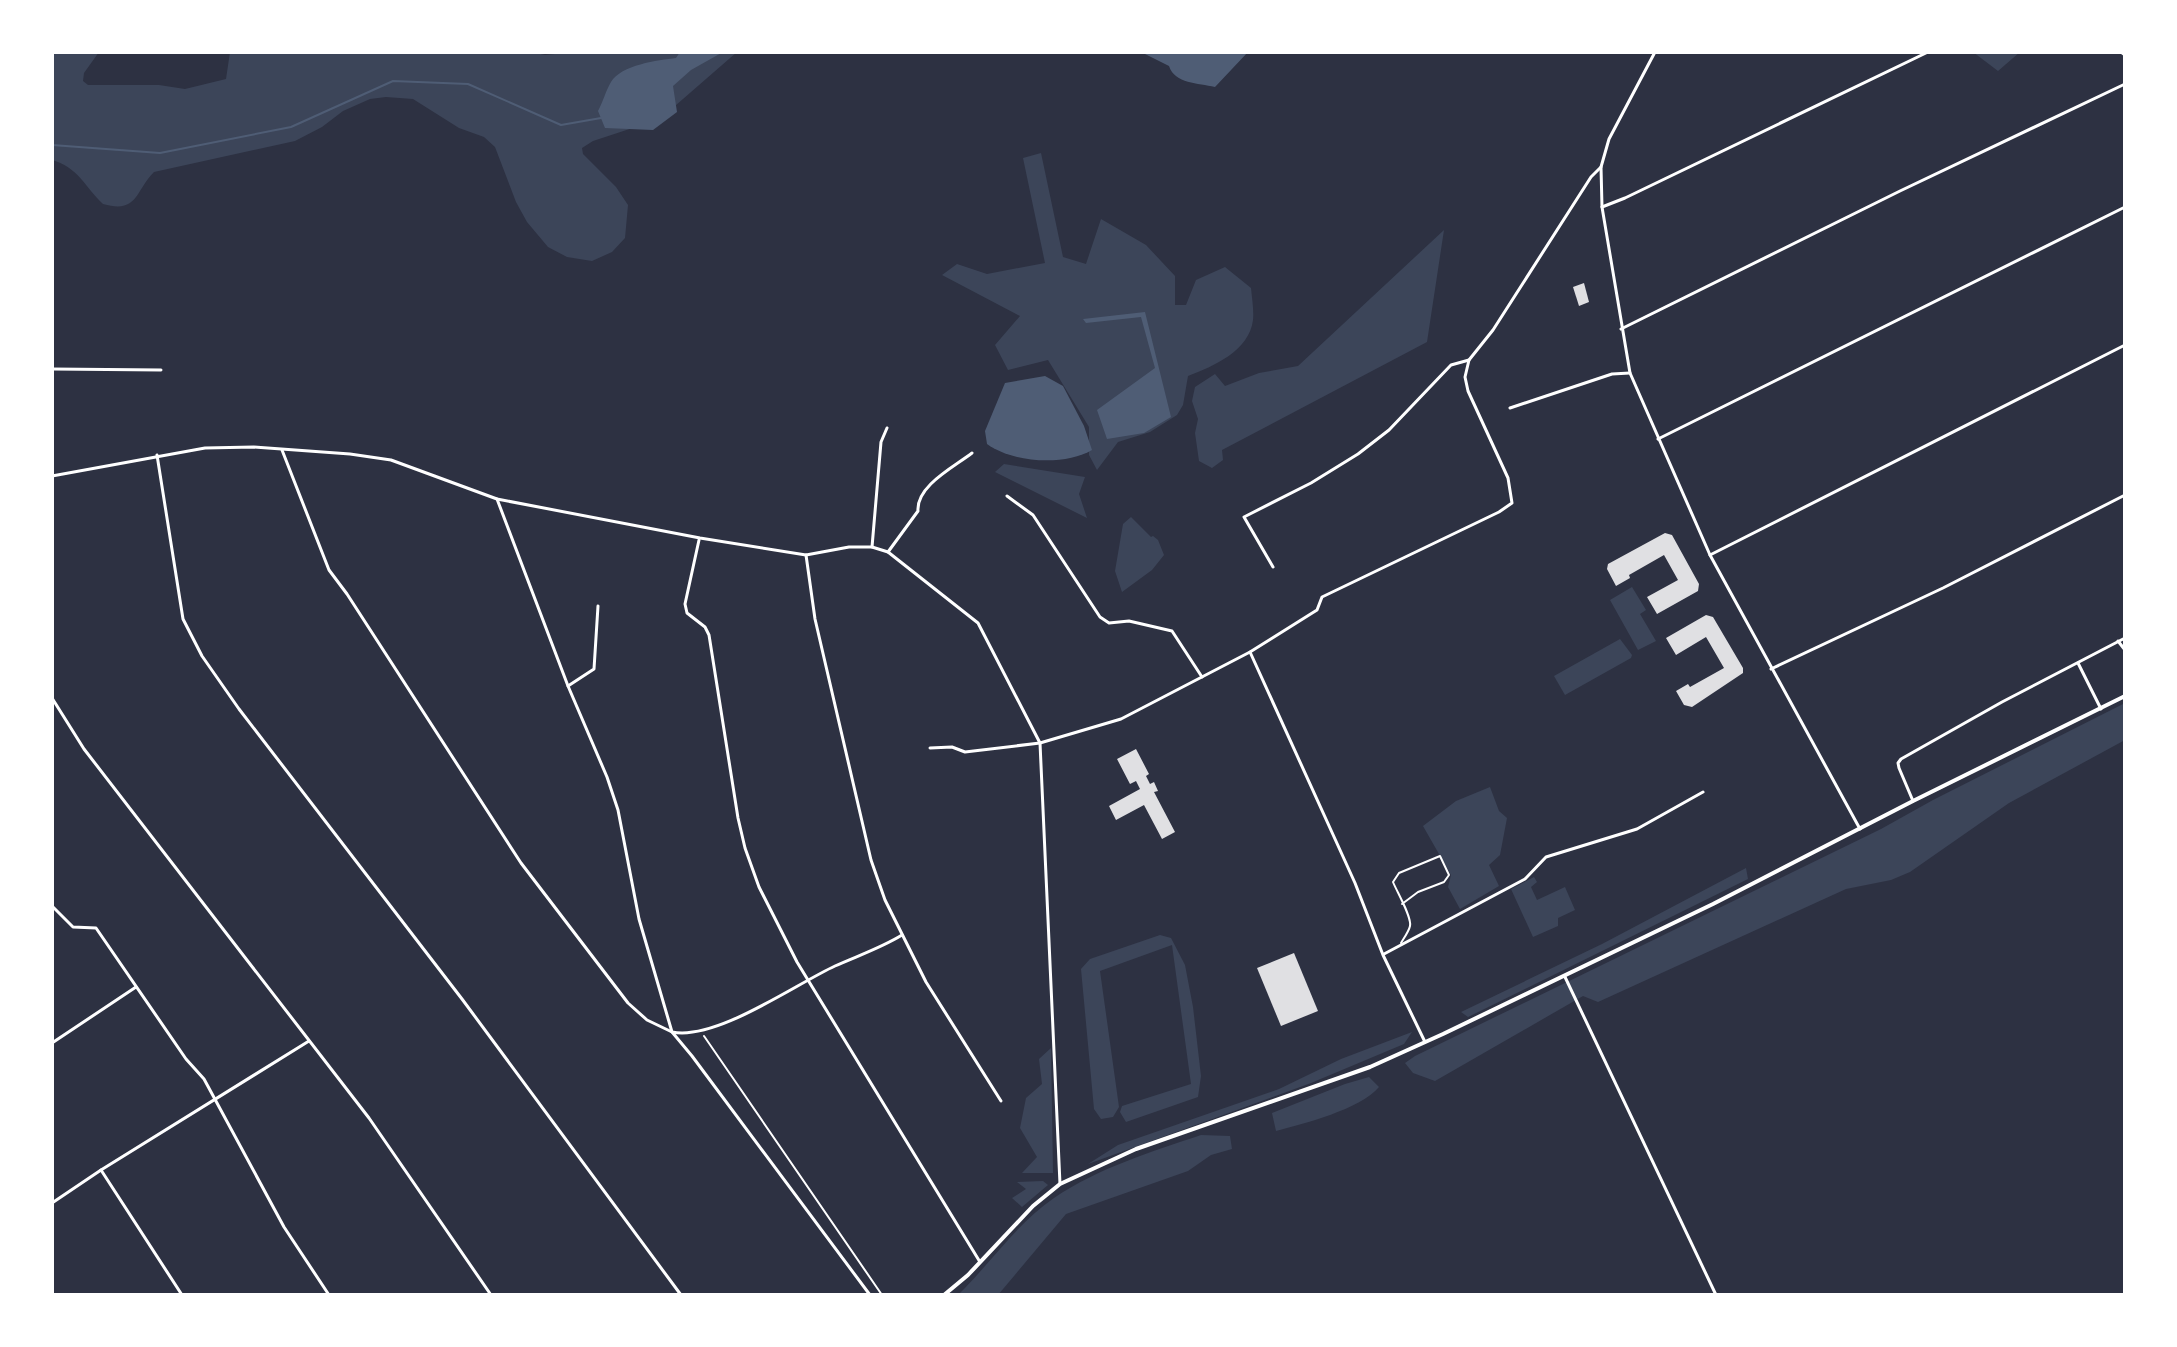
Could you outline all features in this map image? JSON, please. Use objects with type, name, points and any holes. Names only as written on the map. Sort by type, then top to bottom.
[{"type":"street","points":[[1655,52],[1609,139],[1601,167],[1602,207],[1630,373],[1710,555],[1860,829]]},
{"type":"street","points":[[1602,207],[1928,52]]},
{"type":"street","points":[[1621,329],[2125,84]]},
{"type":"street","points":[[930,748],[952,747],[965,752],[1040,743],[1121,719],[1250,652],[1317,610],[1322,597],[1512,503],[1508,478],[1468,391],[1465,377],[1469,360],[1493,330],[1591,177],[1601,167]]},
{"type":"street","points":[[1658,439],[2125,207]]},
{"type":"street","points":[[1710,555],[2125,345]]},
{"type":"street","points":[[1273,567],[1244,517],[1311,483],[1350,458],[1389,430],[1451,365],[1469,360]]},
{"type":"street","points":[[52,369],[161,370]]},
{"type":"street","points":[[1510,408],[1612,374],[1630,373]]},
{"type":"street","points":[[872,547],[881,442],[887,428]]},
{"type":"street","points":[[52,476],[157,455],[228,446],[350,454],[391,460],[497,499],[700,538],[806,555],[849,547],[872,547],[888,552],[978,623],[1040,743],[1060,1184]]},
{"type":"street","points":[[282,450],[329,570],[505,840],[628,1003],[647,1020],[672,1032],[687,1035],[701,1031],[772,1001],[902,935]]},
{"type":"street","points":[[888,552],[918,511],[917,501],[925,490],[972,453]]},
{"type":"street","points":[[157,455],[183,619],[190,638],[239,709],[462,999],[681,1295]]},
{"type":"street","points":[[1771,669],[1943,588],[2125,495]]},
{"type":"street","points":[[1007,496],[1033,515],[1100,617],[1109,623],[1129,621],[1172,631],[1202,677]]},
{"type":"street","points":[[497,499],[618,810],[639,919],[672,1032],[870,1295]]},
{"type":"street","points":[[700,538],[685,604],[687,613],[705,627],[709,635],[738,818],[751,867],[783,936],[809,981],[980,1262]]},
{"type":"street","points":[[806,555],[815,619],[867,845],[885,900],[926,982],[1001,1101]]},
{"type":"street","points":[[568,686],[594,669],[598,606]]},
{"type":"street","points":[[1913,801],[1899,768],[1901,759],[2125,638]]},
{"type":"street","points":[[2118,641],[2125,650]]},
{"type":"street","points":[[1250,652],[1355,883],[1383,955],[1425,1042]]},
{"type":"street","points":[[2078,663],[2101,709]]},
{"type":"street","points":[[944,1295],[1033,1206],[1060,1184],[1136,1149],[1370,1067],[1425,1042],[1713,904],[2125,696]]},
{"type":"street","points":[[52,698],[84,749],[369,1118],[491,1295]]},
{"type":"street","points":[[1383,955],[1525,879],[1546,857],[1637,829],[1703,792]]},
{"type":"street","points":[[52,906],[73,927],[96,928],[186,1059],[204,1079],[284,1227],[329,1295]]},
{"type":"street","points":[[1565,976],[1716,1295]]},
{"type":"street","points":[[52,1043],[136,987]]},
{"type":"street","points":[[52,1203],[309,1041]]},
{"type":"street","points":[[101,1170],[182,1295]]},
{"type":"lane","points":[[1400,944],[1410,928],[1410,920],[1402,904],[1393,882],[1399,873],[1440,856],[1449,875],[1444,882],[1418,892],[1402,904]]},
{"type":"path","points":[[701,1031],[882,1295]]},
{"type":"shaded area","points":[[52,52],[99,52],[84,73],[83,81],[88,85],[159,85],[185,89],[226,79],[230,52],[532,52],[545,55],[574,52],[737,52],[660,119],[593,141],[582,148],[583,154],[616,187],[628,205],[625,238],[612,252],[592,261],[567,257],[548,247],[527,222],[495,147],[484,137],[459,128],[413,99],[370,99],[343,111],[322,127],[295,141],[154,172],[130,203],[123,206],[103,204],[75,173],[52,160]]},
{"type":"shaded area","points":[[680,52],[723,52],[691,70],[673,86],[677,112],[653,130],[605,128],[598,111],[616,76],[640,64],[676,58]]},
{"type":"shaded area","points":[[1141,52],[1248,52],[1215,87],[1182,80],[1169,66]]},
{"type":"shaded area","points":[[1973,52],[2020,52],[1998,71]]},
{"type":"shaded area","points":[[1041,153],[1063,257],[1086,264],[1101,219],[1146,245],[1175,276],[1175,305],[1186,305],[1196,280],[1225,267],[1251,288],[1253,320],[1238,349],[1219,362],[1188,376],[1183,405],[1177,415],[1150,432],[1118,442],[1097,470],[1089,455],[1089,427],[1048,360],[1008,370],[995,345],[1020,316],[942,275],[957,264],[987,274],[1045,263],[1023,158]]},
{"type":"shaded area","points":[[1444,230],[1427,342],[1222,450],[1223,460],[1212,468],[1199,461],[1195,433],[1198,419],[1192,401],[1195,387],[1215,374],[1225,386],[1259,373],[1298,366]]},
{"type":"shaded area","points":[[1145,312],[1171,417],[1144,433],[1107,439],[1097,410],[1155,368],[1141,317],[1086,323],[1083,319]]},
{"type":"shaded area","points":[[1045,376],[1063,386],[1084,426],[1092,450],[1068,458],[1039,460],[1011,455],[987,444],[985,431],[1005,383]]},
{"type":"shaded area","points":[[1004,464],[1085,477],[1079,494],[1087,518],[995,472]]},
{"type":"shaded area","points":[[1131,517],[1158,540],[1164,555],[1152,570],[1122,592],[1115,571],[1123,524]]},
{"type":"shaded area","points":[[1632,587],[1646,610],[1640,614],[1656,641],[1638,650],[1610,600]]},
{"type":"shaded area","points":[[1620,639],[1631,658],[1565,695],[1554,676]]},
{"type":"shaded area","points":[[2125,703],[2125,740],[2009,803],[1910,872],[1891,880],[1846,889],[1598,1002],[1583,996],[1435,1081],[1413,1073],[1405,1063],[1881,829]]},
{"type":"shaded area","points":[[1490,787],[1499,811],[1507,818],[1500,855],[1489,865],[1499,886],[1460,909],[1448,887],[1451,875],[1423,826],[1456,801]]},
{"type":"shaded area","points":[[1746,868],[1748,879],[1468,1017],[1461,1012],[1602,944]]},
{"type":"shaded area","points":[[1534,877],[1537,882],[1531,887],[1537,900],[1565,887],[1575,910],[1558,918],[1558,926],[1533,937],[1511,889]]},
{"type":"shaded area","points":[[1160,935],[1171,938],[1185,965],[1201,1076],[1198,1097],[1126,1122],[1120,1112],[1122,1106],[1191,1084],[1172,945],[1100,971],[1119,1107],[1113,1117],[1101,1119],[1094,1109],[1081,969],[1090,959]]},
{"type":"shaded area","points":[[1412,1032],[1404,1044],[1311,1083],[1088,1164],[1118,1145],[1279,1089],[1341,1059]]},
{"type":"shaded area","points":[[1051,1048],[1053,1173],[1022,1173],[1037,1157],[1020,1128],[1026,1098],[1042,1084],[1039,1059]]},
{"type":"shaded area","points":[[1369,1077],[1379,1087],[1359,1102],[1331,1115],[1276,1131],[1272,1113]]},
{"type":"shaded area","points":[[1201,1135],[1230,1136],[1232,1149],[1211,1155],[1188,1171],[1066,1214],[998,1295],[958,1295],[1016,1232],[1054,1198],[1107,1169]]},
{"type":"shaded area","points":[[1043,1181],[1048,1185],[1022,1207],[1012,1198],[1026,1189],[1017,1182]]},
{"type":"building","points":[[1584,283],[1589,302],[1579,306],[1573,287]]},
{"type":"building","points":[[1665,533],[1672,535],[1699,584],[1698,591],[1657,614],[1647,597],[1678,580],[1664,555],[1616,586],[1607,569],[1608,564]]},
{"type":"building","points":[[1706,615],[1713,617],[1743,673],[1692,707],[1684,705],[1676,691],[1688,684],[1690,687],[1724,668],[1706,637],[1676,655],[1666,638]]},
{"type":"building","points":[[1136,749],[1149,774],[1146,776],[1150,784],[1154,782],[1158,791],[1154,792],[1175,832],[1162,839],[1144,805],[1116,820],[1109,806],[1140,789],[1136,781],[1130,784],[1117,759]]},
{"type":"building","points":[[1294,953],[1318,1011],[1281,1026],[1257,968]]},
{"type":"waterway","points":[[52,145],[160,153],[291,127],[393,81],[468,84],[561,125],[601,118]]}]
